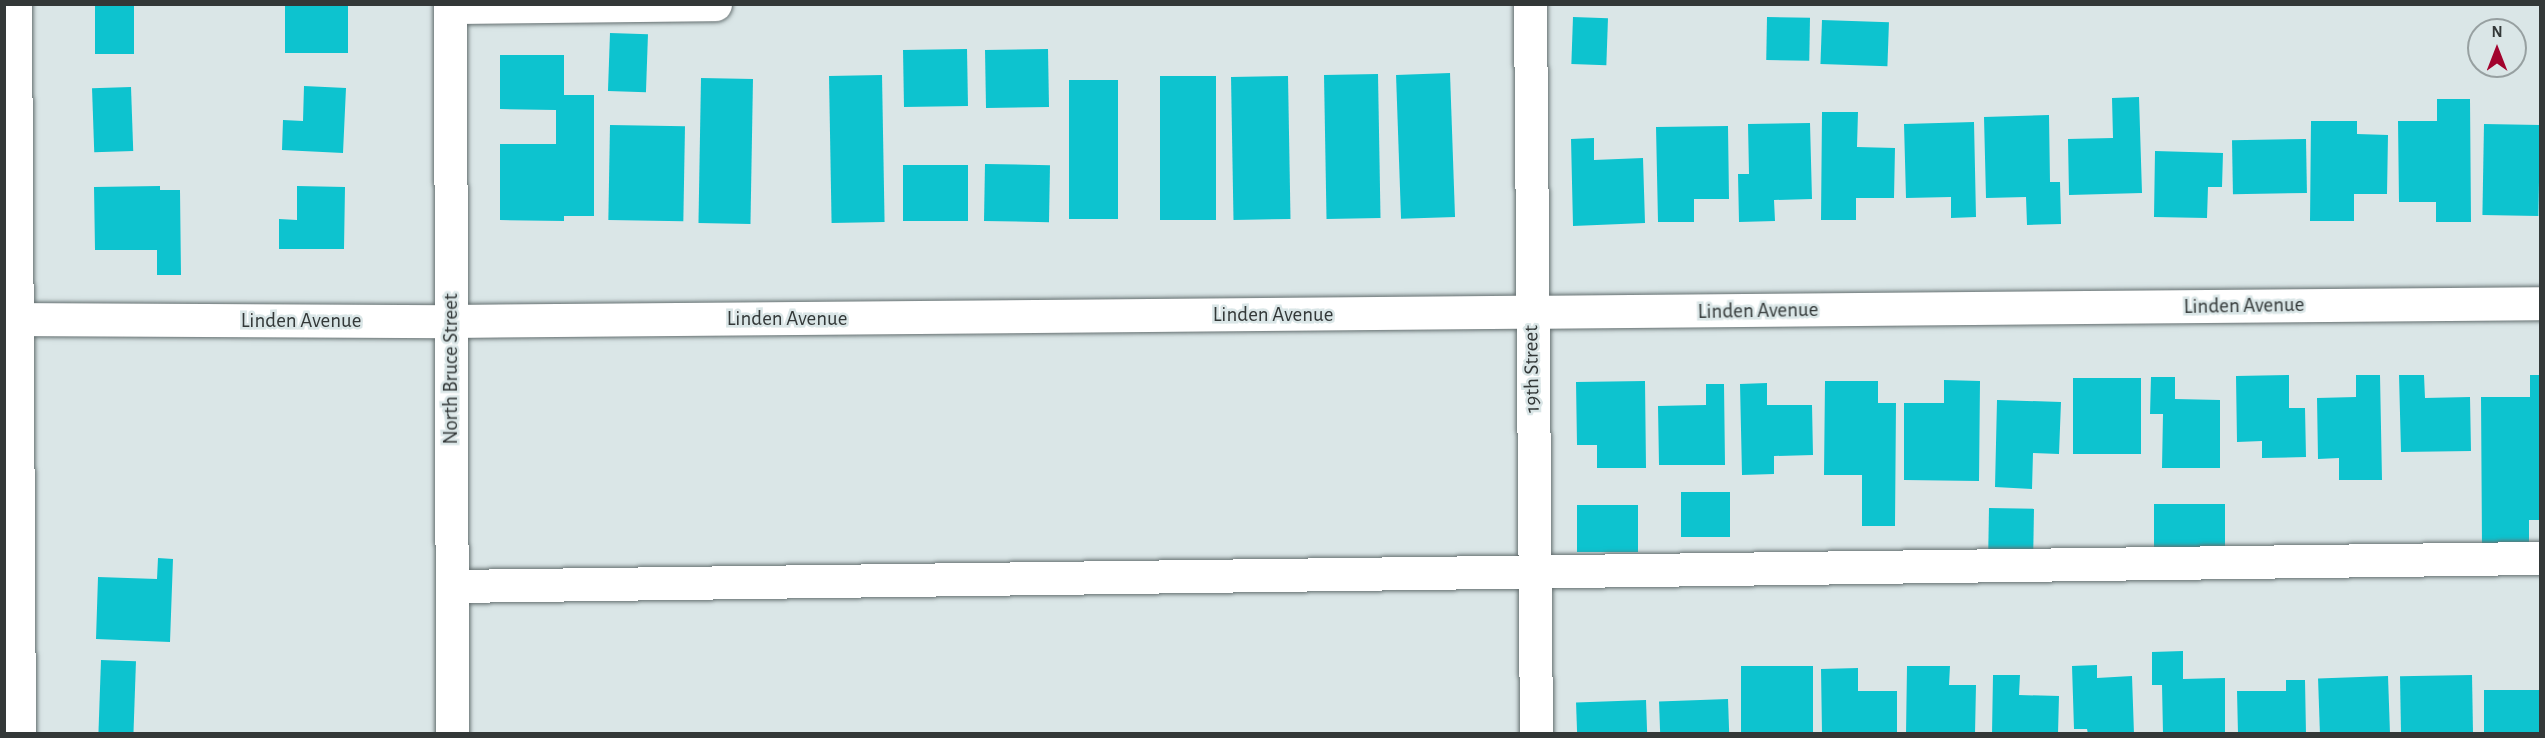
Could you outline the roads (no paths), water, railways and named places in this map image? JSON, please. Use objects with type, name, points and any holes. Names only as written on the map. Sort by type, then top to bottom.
[{"type":"street","points":[[15,4],[11,319],[19,734]]},
{"type":"street","points":[[450,6],[715,4]]},
{"type":"street","name":"19th Street","points":[[1530,4],[1536,734]]},
{"type":"street","name":"North Bruce Street","points":[[450,6],[452,734]]},
{"type":"street","name":"Linden Avenue","points":[[11,319],[451,321],[2541,303]]},
{"type":"street","points":[[452,586],[2541,558]]}]
